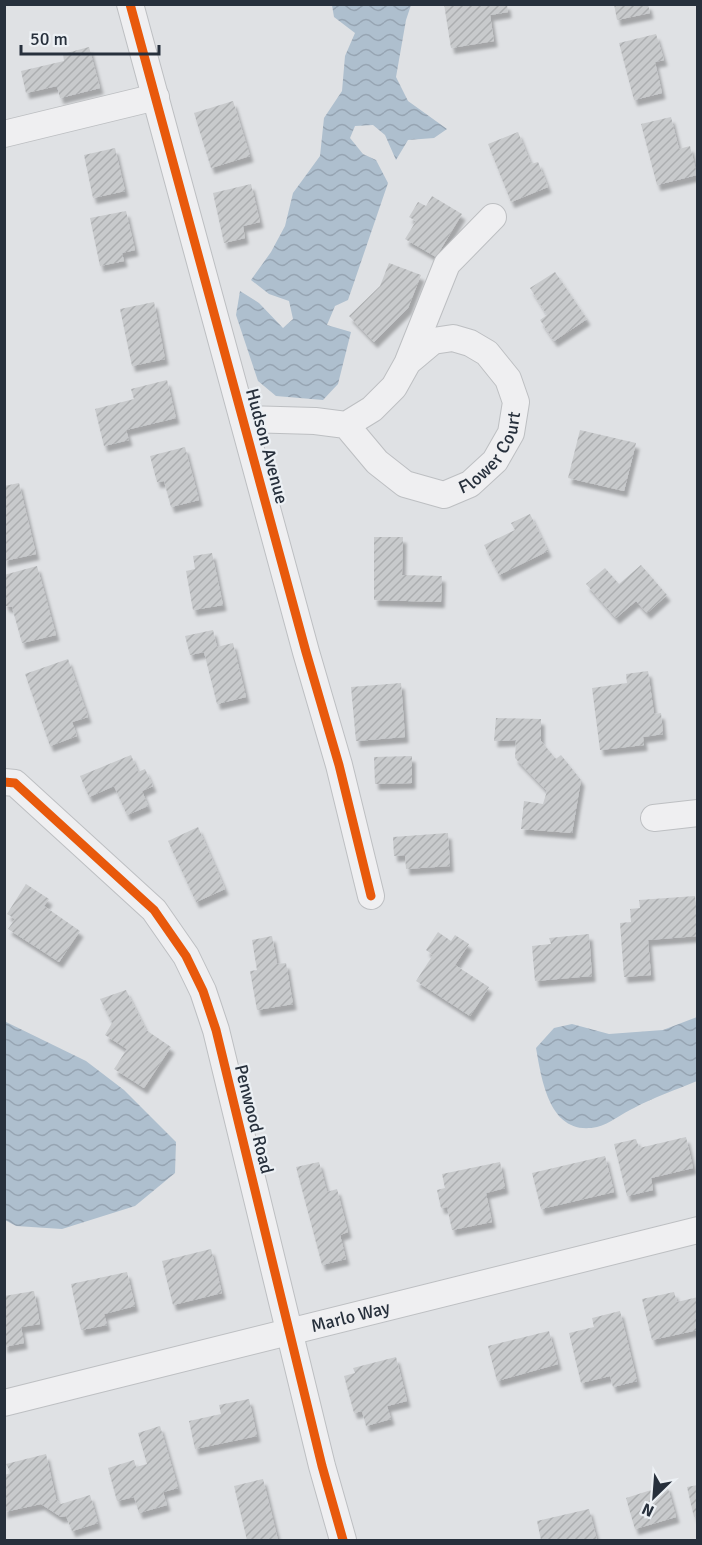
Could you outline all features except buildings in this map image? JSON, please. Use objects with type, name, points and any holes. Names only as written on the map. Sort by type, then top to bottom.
[{"type":"street","name":"Hudson Avenue","points":[[130,4],[306,652],[339,765],[371,896]]},
{"type":"street","points":[[4,134],[156,97]]},
{"type":"street","points":[[408,362],[447,264],[493,217]]},
{"type":"street","name":"Flower Court","points":[[453,338],[471,343],[487,353],[508,379],[516,402],[511,433],[495,461],[470,484],[444,495],[405,484],[377,462],[346,425],[372,409],[394,387],[408,362],[433,341],[453,338]]},
{"type":"street","points":[[243,419],[315,421],[346,425]]},
{"type":"street","name":"Penwood Road","points":[[8,778],[154,910],[186,956],[203,990],[216,1030],[322,1466],[343,1540]]},
{"type":"street","points":[[654,818],[698,813]]},
{"type":"street","name":"Marlo Way","points":[[4,1403],[698,1230]]},
{"type":"water","points":[[332,5],[411,5],[406,20],[396,77],[408,101],[447,129],[434,138],[408,140],[396,160],[385,135],[373,125],[355,126],[350,138],[363,154],[376,160],[388,183],[348,300],[335,306],[327,325],[351,332],[338,384],[323,400],[276,396],[258,381],[236,315],[240,291],[259,303],[283,328],[293,319],[289,301],[269,294],[251,280],[271,252],[285,226],[293,193],[320,156],[324,118],[342,91],[345,56],[355,33],[334,17]]},
{"type":"water","points":[[697,1017],[697,1081],[649,1100],[597,1127],[581,1128],[568,1124],[551,1104],[541,1076],[536,1048],[554,1028],[572,1024],[609,1034],[663,1030]]},
{"type":"water","points":[[4,1021],[86,1061],[124,1090],[176,1142],[175,1173],[135,1206],[62,1229],[16,1226],[5,1220]]},
{"type":"cycle path","points":[[130,4],[306,652],[339,765],[371,896]]},
{"type":"cycle path","points":[[4,782],[15,783],[154,910],[186,956],[203,991],[216,1030],[322,1466],[343,1540]]}]
